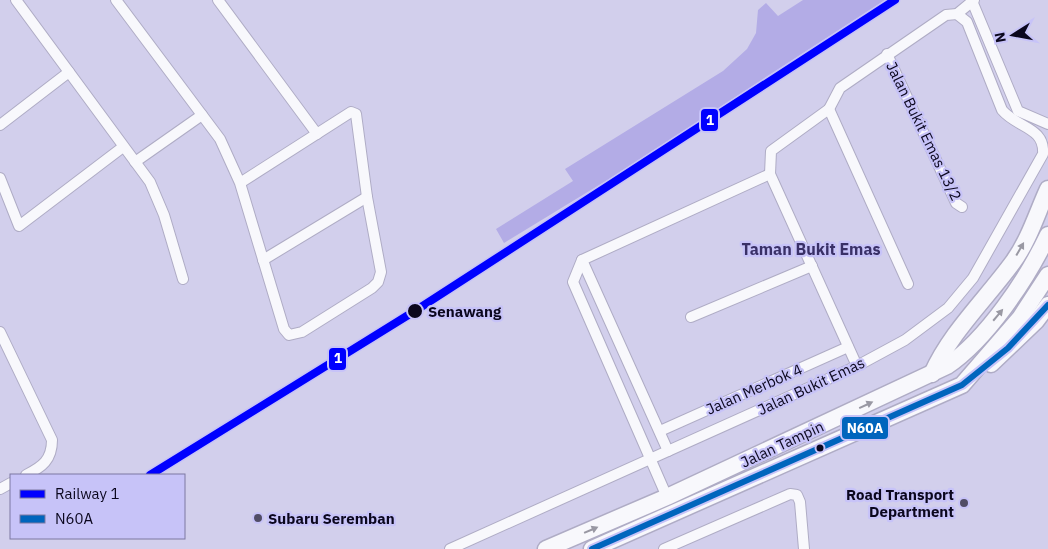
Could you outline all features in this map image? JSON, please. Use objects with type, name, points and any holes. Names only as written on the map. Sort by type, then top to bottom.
[{"type":"highway","points":[[932,374],[940,356],[1014,260],[1025,241],[1048,189]]},
{"type":"highway","name":"Jalan Tampin","points":[[546,549],[667,497],[932,374],[962,356],[1002,311],[1048,235]]},
{"type":"highway","name":"Jalan Tampin","points":[[592,549],[962,384],[1020,318],[1048,275]]},
{"type":"highway","points":[[962,384],[997,360],[1036,321],[1048,305]]},
{"type":"street","points":[[16,0],[150,182],[164,216],[184,278]]},
{"type":"street","points":[[116,0],[220,139],[240,183],[284,329],[289,335],[302,332],[372,288],[378,282],[381,272],[367,197],[356,114],[351,112],[240,183]]},
{"type":"street","points":[[218,0],[316,134]]},
{"type":"street","points":[[857,366],[770,174],[772,151],[828,109],[840,88],[946,15],[957,14],[973,0],[1018,111],[1048,124]]},
{"type":"street","name":"Jalan Bukit Emas","points":[[450,549],[857,366],[912,334],[948,308],[973,278],[1043,154],[1044,144],[1041,136],[1008,118],[1002,110],[967,22],[957,14]]},
{"type":"street","name":"Jalan Bukit Emas 13/2","points":[[887,54],[956,203],[962,207]]},
{"type":"street","points":[[0,125],[69,72]]},
{"type":"street","points":[[828,109],[908,284]]},
{"type":"street","points":[[135,162],[202,115]]},
{"type":"street","points":[[0,178],[19,226],[123,147]]},
{"type":"street","points":[[667,497],[577,296],[573,282],[582,260],[770,174]]},
{"type":"street","points":[[263,260],[367,197]]},
{"type":"street","points":[[582,260],[668,451]]},
{"type":"street","points":[[691,317],[812,266]]},
{"type":"street","points":[[0,332],[52,440],[48,460],[41,467],[28,474]]},
{"type":"street","name":"Jalan Merbok 4","points":[[660,431],[848,346]]},
{"type":"street","points":[[664,549],[790,494],[797,495],[800,502],[804,549]]},
{"type":"shaded area","points":[[803,0],[885,0],[609,179],[504,243],[496,229],[573,181],[565,169],[723,71],[747,49],[756,33],[758,10],[766,3],[778,16]]},
{"type":"rail line","name":"1","points":[[152,474],[418,309],[895,0]]},
{"type":"transit line","name":"N60A","points":[[592,549],[962,385],[1008,348],[1048,305]]},
{"type":"place","name":"Senawang","points":[[415,311]]},
{"type":"place","name":"Road Transport Department","points":[[964,503]]},
{"type":"place","name":"Subaru Seremban","points":[[258,518]]},
{"type":"district","name":"Taman Bukit Emas","points":[[811,249]]}]
